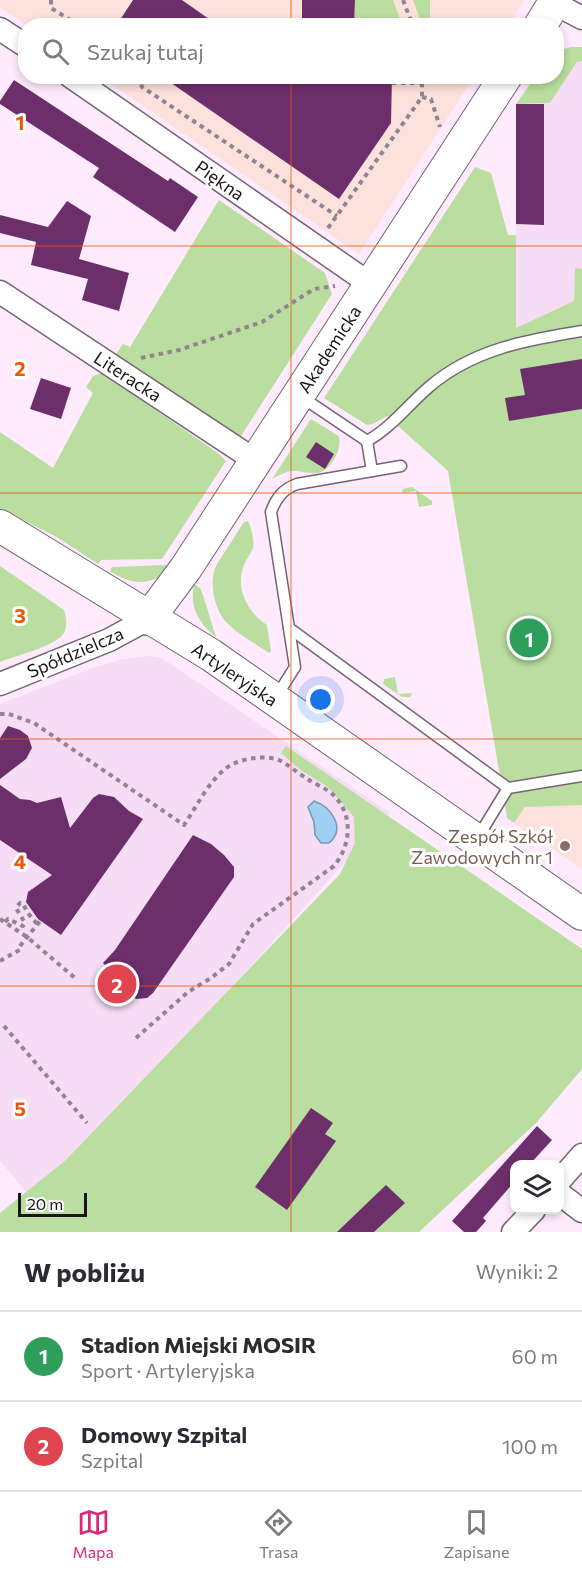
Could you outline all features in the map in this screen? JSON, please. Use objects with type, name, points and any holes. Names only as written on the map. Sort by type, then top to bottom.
[{"type":"street","points":[[550,10],[582,18]]},
{"type":"street","points":[[0,29],[18,41]]},
{"type":"street","name":"Piękna","points":[[82,84],[316,246],[357,284]]},
{"type":"street","name":"Akademicka","points":[[148,619],[174,586],[298,395],[357,284],[500,84]]},
{"type":"street","name":"Literacka","points":[[0,291],[256,461]]},
{"type":"street","name":"Artyleryjska","points":[[0,526],[211,656],[582,914]]},
{"type":"street","name":"Spółdzielcza","points":[[0,684],[108,640],[148,619]]},
{"type":"street","points":[[564,1175],[582,1155]]},
{"type":"street","points":[[564,1197],[582,1211]]},
{"type":"street","points":[[513,1232],[529,1214]]},
{"type":"lane","points":[[367,441],[381,434],[430,386],[472,358],[507,345],[582,331]]},
{"type":"lane","points":[[298,395],[367,441],[372,471]]},
{"type":"lane","points":[[274,700],[295,667],[271,512],[274,503],[287,488],[297,484],[402,466]]},
{"type":"lane","points":[[289,628],[508,788],[582,776]]},
{"type":"lane","points":[[476,840],[508,788]]},
{"type":"path","points":[[51,0],[51,8],[67,18]]},
{"type":"path","points":[[403,0],[409,18]]},
{"type":"path","points":[[141,84],[142,87],[337,216]]},
{"type":"path","points":[[316,246],[422,97],[422,84]]},
{"type":"path","points":[[110,365],[179,350],[262,322],[314,289],[357,284]]},
{"type":"path","points":[[0,714],[9,714],[34,723],[184,825],[222,771],[232,764],[256,758],[278,760],[330,792],[340,803],[347,818],[348,839],[344,854],[334,866],[253,924],[229,964],[212,978],[188,992],[135,1038]]},
{"type":"path","points":[[0,962],[21,947],[38,923],[27,912],[23,903],[16,908],[25,923],[23,926],[8,918],[2,921]]},
{"type":"path","points":[[2,921],[27,937],[75,978]]},
{"type":"path","points":[[4,1026],[87,1123]]},
{"type":"shaded area","points":[[0,0],[524,0],[513,18],[18,20],[0,7]]},
{"type":"shaded area","points":[[578,61],[582,61],[582,269],[575,269],[574,301],[516,328],[516,104],[550,103]]},
{"type":"shaded area","points":[[111,84],[469,84],[359,254]]},
{"type":"shaded area","points":[[149,656],[162,658],[390,813],[79,1155],[28,1194],[0,1161],[0,704],[90,669],[119,660]]},
{"type":"shaded area","name":"Zespół Szkół Zawodowych nr 1","points":[[582,805],[582,869],[514,823],[525,807]]},
{"type":"green space","points":[[355,0],[393,0],[399,18],[354,18]]},
{"type":"green space","points":[[413,0],[430,0],[430,18],[419,18]]},
{"type":"green space","points":[[582,47],[582,61],[577,62],[564,82],[564,49]]},
{"type":"green space","points":[[530,84],[563,84],[550,103],[516,104]]},
{"type":"green space","points":[[475,167],[491,173],[508,235],[516,235],[516,328],[574,301],[575,268],[582,269],[582,805],[525,807],[514,823],[507,818],[448,471],[387,416],[367,425],[324,398]]},
{"type":"green space","points":[[219,200],[325,273],[332,294],[241,436],[229,433],[119,360],[116,354],[123,344],[130,347]]},
{"type":"green space","points":[[102,373],[218,453],[226,461],[162,559],[101,560],[98,564],[55,536],[0,509],[0,432],[53,468],[93,393],[86,387],[93,376]]},
{"type":"green space","points":[[311,419],[339,436],[339,447],[331,464],[317,473],[291,471],[272,479]]},
{"type":"green space","points":[[412,487],[432,501],[432,505],[419,507],[416,491],[402,493],[403,489]]},
{"type":"green space","points":[[248,521],[253,545],[242,574],[242,591],[254,613],[267,625],[271,651],[269,653],[226,622],[218,610],[214,594],[213,578],[217,564],[244,522]]},
{"type":"green space","points":[[167,565],[170,568],[163,574],[141,582],[125,579],[110,571],[112,567]]},
{"type":"green space","points":[[0,566],[64,610],[66,624],[60,638],[35,650],[0,662]]},
{"type":"green space","points":[[194,584],[200,588],[203,595],[216,637],[200,621],[194,607]]},
{"type":"green space","points":[[395,677],[398,694],[412,693],[410,697],[402,697],[383,684],[384,679]]},
{"type":"green space","points":[[286,746],[582,949],[582,1069],[536,1123],[419,1232],[0,1232],[0,1213],[66,1160],[340,874],[355,843],[354,817],[328,787],[302,771],[281,753]]},
{"type":"water","points":[[314,801],[326,808],[335,819],[336,831],[329,843],[321,843],[315,835],[314,822],[308,807]]},
{"type":"building","points":[[133,0],[182,0],[208,18],[121,18]]},
{"type":"building","points":[[302,0],[355,0],[354,18],[302,18]]},
{"type":"building","points":[[14,80],[168,181],[170,178],[198,197],[175,232],[93,177],[99,168],[0,104]]},
{"type":"building","points":[[173,84],[392,84],[391,123],[339,199]]},
{"type":"building","points":[[516,104],[544,104],[544,225],[516,224]]},
{"type":"building","points":[[67,201],[91,216],[79,259],[129,273],[119,311],[82,300],[88,279],[31,265],[36,242],[0,233],[0,215],[48,227]]},
{"type":"building","points":[[582,359],[582,409],[509,421],[505,398],[525,395],[520,369]]},
{"type":"building","points":[[41,378],[71,388],[61,419],[30,409]]},
{"type":"building","points":[[316,442],[334,454],[325,469],[306,457]]},
{"type":"building","points":[[8,726],[28,736],[32,748],[26,759],[0,779],[0,738]]},
{"type":"building","points":[[0,785],[20,799],[37,803],[61,797],[70,828],[93,798],[99,794],[114,797],[129,811],[143,819],[61,935],[38,919],[26,902],[28,892],[52,875],[0,840]]},
{"type":"building","points":[[193,835],[211,844],[224,855],[234,867],[234,877],[153,993],[147,998],[137,999],[125,994],[128,989],[103,963],[115,950]]},
{"type":"building","points":[[311,1108],[333,1123],[325,1134],[336,1141],[287,1210],[255,1187]]},
{"type":"building","points":[[537,1126],[552,1140],[534,1160],[510,1160],[510,1187],[483,1218],[486,1221],[476,1232],[464,1232],[452,1221]]},
{"type":"building","points":[[386,1185],[405,1203],[374,1232],[337,1232]]},
{"type":"place","name":"Stadion Miejski MOSIR","points":[[529,638]]},
{"type":"place","name":"Zespół Szkół Zawodowych nr 1","points":[[565,846]]},
{"type":"place","name":"Domowy Szpital","points":[[117,984]]}]
